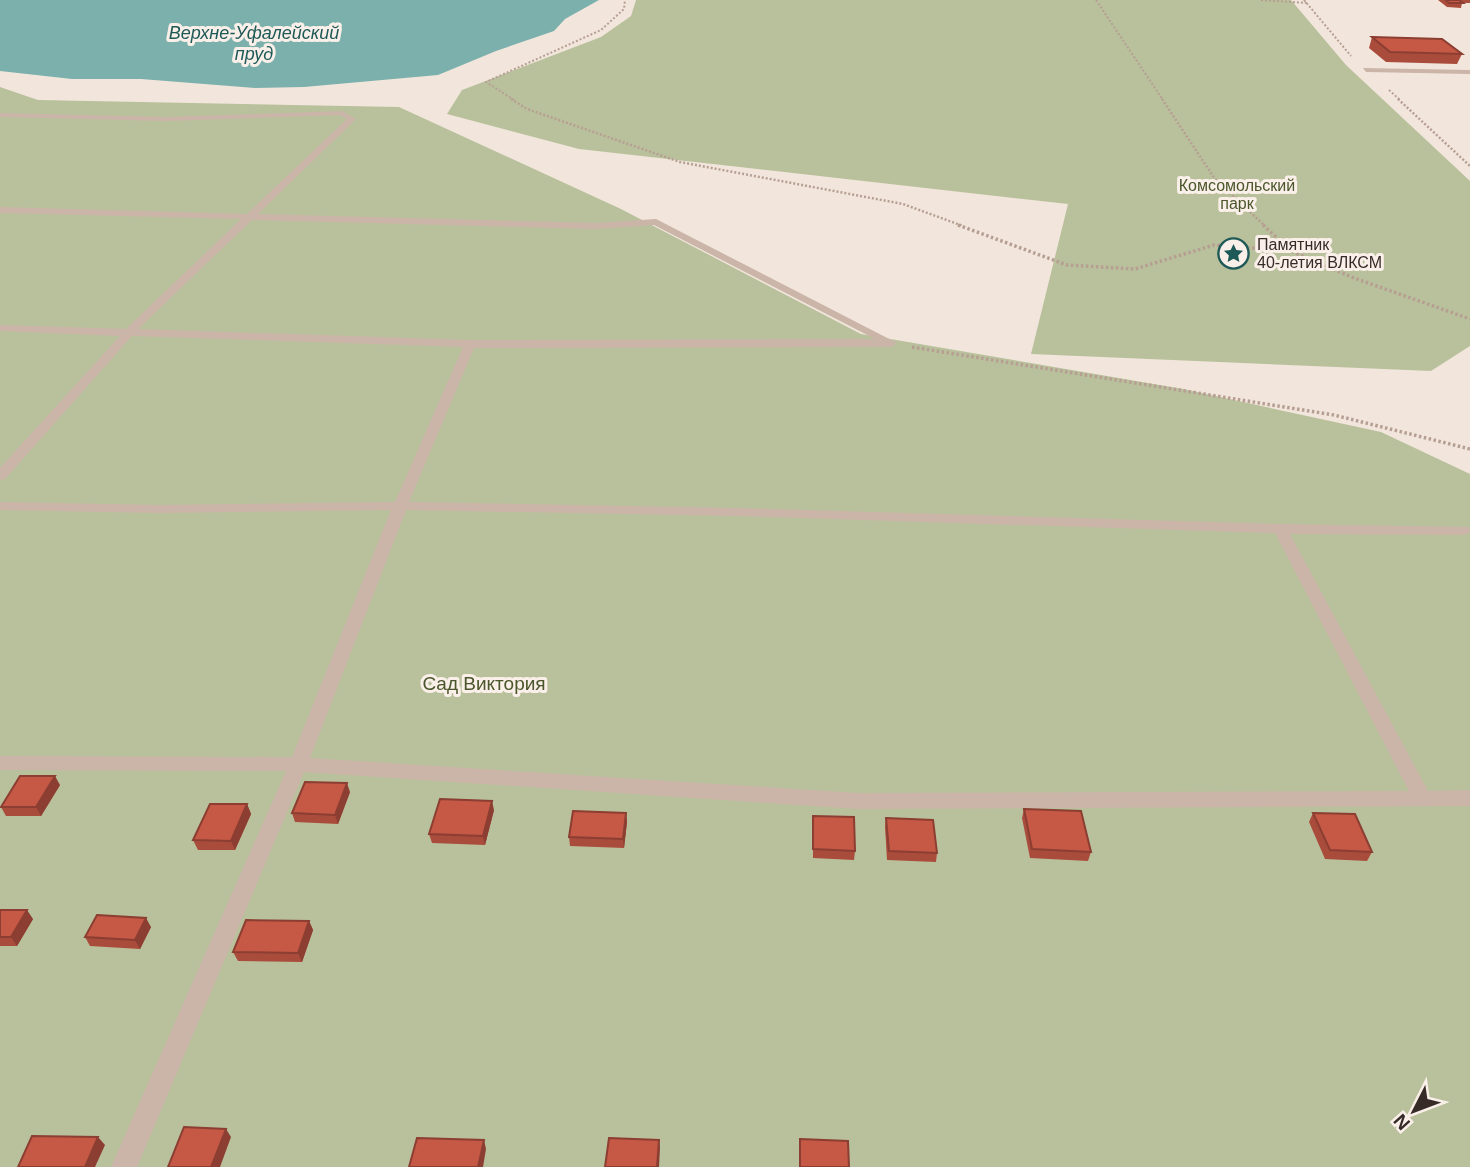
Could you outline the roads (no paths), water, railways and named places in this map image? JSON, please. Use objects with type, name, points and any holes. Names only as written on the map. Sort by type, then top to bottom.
[{"type":"street","points":[[1366,70],[1470,72]]},
{"type":"lane","points":[[0,115],[166,119],[342,113],[352,119],[130,331],[0,476]]},
{"type":"lane","points":[[0,210],[596,226],[656,222],[891,343],[470,344],[0,328]]},
{"type":"lane","points":[[124,1167],[298,764],[400,506],[470,344]]},
{"type":"lane","points":[[0,506],[159,509],[400,506],[735,512],[1280,529],[1464,530]]},
{"type":"lane","points":[[1280,529],[1422,797]]},
{"type":"lane","points":[[0,764],[298,764],[858,801],[1470,798]]},
{"type":"water","name":"Верхне-Уфалейский пруд","points":[[0,0],[599,0],[565,19],[554,31],[438,75],[304,87],[255,88],[141,79],[72,79],[0,71]]},
{"type":"place","name":"Памятник 40-летия ВЛКСМ","points":[[1234,253]]},
{"type":"park label","name":"Комсомольский парк","points":[[1237,194]]},
{"type":"park label","name":"Сад Виктория","points":[[484,683]]}]
